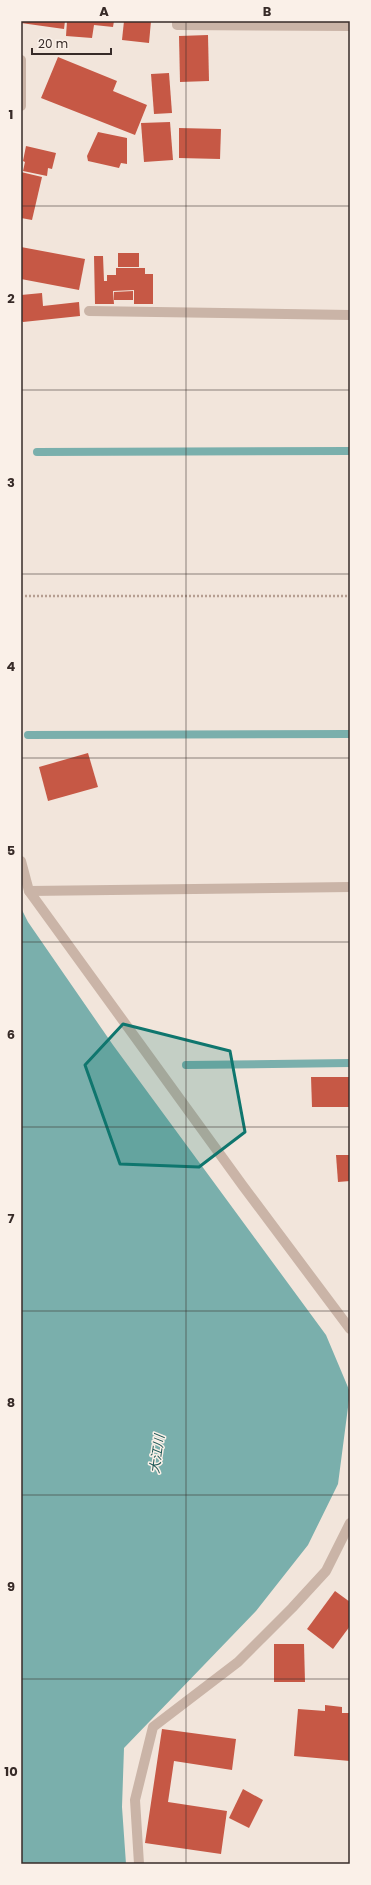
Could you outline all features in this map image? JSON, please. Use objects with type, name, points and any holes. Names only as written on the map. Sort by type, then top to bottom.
[{"type":"street","points":[[177,21],[177,25],[350,26]]},
{"type":"street","points":[[21,60],[21,106]]},
{"type":"street","points":[[89,311],[350,315]]},
{"type":"street","points":[[21,861],[29,891],[243,1186],[350,1329]]},
{"type":"street","points":[[29,891],[350,887]]},
{"type":"street","points":[[139,1864],[135,1800],[153,1727],[238,1662],[292,1608],[326,1571],[350,1523]]},
{"type":"path","points":[[25,596],[350,596]]},
{"type":"highlighted area","points":[[123,1024],[230,1051],[245,1132],[199,1167],[120,1164],[85,1065]]},
{"type":"water","name":"大江川","points":[[21,908],[28,922],[113,1045],[326,1335],[350,1392],[338,1484],[308,1545],[256,1611],[124,1748],[122,1807],[126,1864],[21,1864]]},
{"type":"building","points":[[21,21],[65,21],[64,29],[21,23]]},
{"type":"building","points":[[67,21],[114,21],[113,27],[94,25],[92,38],[66,36]]},
{"type":"building","points":[[124,21],[151,21],[149,43],[122,40]]},
{"type":"building","points":[[208,35],[209,81],[180,82],[179,36]]},
{"type":"building","points":[[58,57],[117,81],[113,91],[147,105],[135,135],[41,98]]},
{"type":"building","points":[[169,73],[172,113],[154,114],[151,74]]},
{"type":"building","points":[[170,122],[173,160],[144,162],[141,123]]},
{"type":"building","points":[[179,128],[221,129],[220,159],[179,158]]},
{"type":"building","points":[[98,132],[127,138],[127,164],[121,163],[119,168],[88,161],[87,156]]},
{"type":"building","points":[[26,146],[56,153],[52,169],[48,168],[47,176],[23,171]]},
{"type":"building","points":[[21,172],[42,177],[32,220],[21,218]]},
{"type":"building","points":[[21,247],[85,259],[79,290],[21,279]]},
{"type":"building","points":[[118,253],[139,253],[139,267],[118,267]]},
{"type":"building","points":[[94,256],[103,256],[104,281],[107,281],[107,275],[116,275],[116,268],[145,268],[145,274],[153,274],[153,304],[134,304],[134,290],[113,291],[114,304],[95,304]]},
{"type":"building","points":[[133,291],[133,300],[114,300],[114,292]]},
{"type":"building","points":[[42,293],[43,306],[79,302],[80,316],[23,322],[21,320],[21,295]]},
{"type":"building","points":[[88,753],[98,787],[48,801],[39,767]]},
{"type":"building","points":[[311,1077],[350,1077],[350,1107],[312,1107]]},
{"type":"building","points":[[336,1155],[350,1155],[350,1181],[338,1182]]},
{"type":"building","points":[[335,1591],[350,1602],[350,1626],[333,1649],[307,1629]]},
{"type":"building","points":[[274,1644],[304,1644],[305,1682],[274,1682]]},
{"type":"building","points":[[325,1705],[342,1707],[342,1713],[350,1713],[350,1761],[294,1756],[298,1709],[325,1711]]},
{"type":"building","points":[[162,1729],[236,1739],[232,1770],[174,1761],[168,1802],[227,1811],[221,1854],[145,1843]]},
{"type":"building","points":[[243,1789],[263,1800],[249,1828],[229,1818]]},
{"type":"waterway","points":[[37,452],[350,451]]},
{"type":"waterway","points":[[28,735],[350,734]]},
{"type":"waterway","points":[[186,1065],[350,1063]]}]
